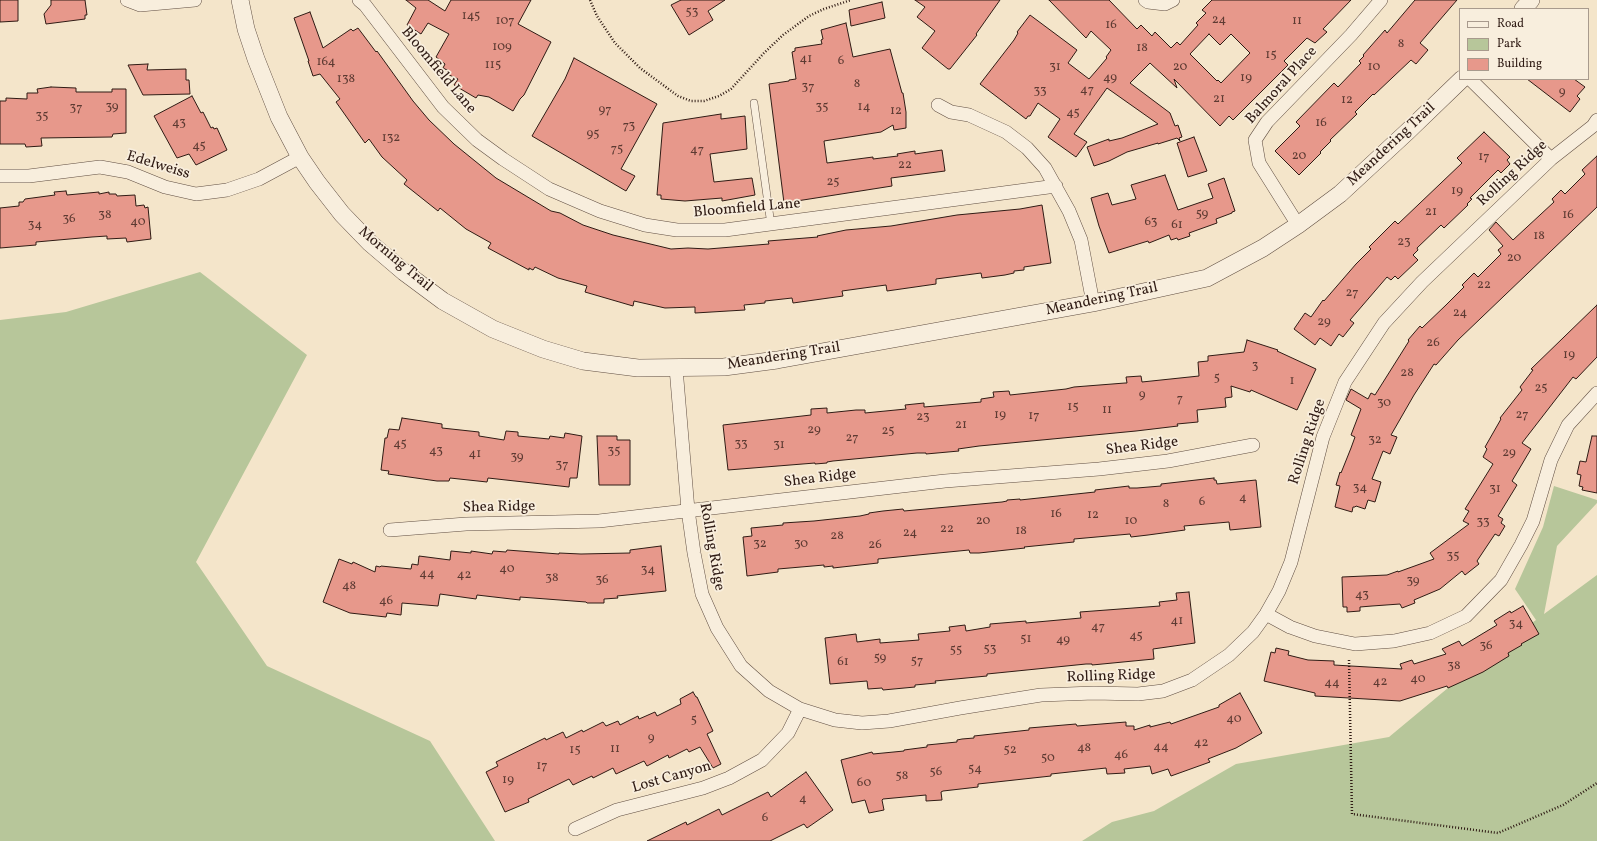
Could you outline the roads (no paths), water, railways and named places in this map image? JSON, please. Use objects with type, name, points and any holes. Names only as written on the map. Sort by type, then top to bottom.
[{"type":"street","points":[[127,0],[140,5],[195,0]]},
{"type":"street","name":"Morning Trail","points":[[240,0],[246,29],[256,59],[279,117],[300,157],[317,182],[338,208],[370,243],[404,272],[443,301],[493,329],[543,349],[583,361],[638,368],[676,368]]},
{"type":"street","name":"Bloomfield Lane","points":[[359,0],[365,5],[443,107],[477,140],[504,160],[549,189],[600,211],[645,225],[677,230],[725,230],[1056,186]]},
{"type":"street","points":[[1145,0],[1148,2],[1165,4],[1173,0]]},
{"type":"street","name":"Balmoral Place","points":[[1298,225],[1259,163],[1255,140],[1267,122],[1351,35],[1381,0]]},
{"type":"street","points":[[1524,8],[1531,0]]},
{"type":"street","name":"Meandering Trail","points":[[676,368],[724,367],[777,360],[1093,303],[1207,278],[1263,248],[1298,225],[1340,194],[1461,80]]},
{"type":"street","points":[[1471,80],[1551,159]]},
{"type":"street","points":[[938,105],[951,112],[968,115],[1006,132],[1026,148],[1045,168],[1069,211],[1081,240],[1093,303]]},
{"type":"street","name":"Rolling Ridge","points":[[676,368],[688,510],[702,594],[717,628],[740,666],[769,692],[800,709],[835,720],[862,723],[889,721],[1040,695],[1094,693],[1138,694],[1163,691],[1192,680],[1229,655],[1253,632],[1266,614],[1279,591],[1291,562],[1323,437],[1345,382],[1384,323],[1422,282],[1551,159],[1593,126],[1597,120]]},
{"type":"street","name":"Edelweiss","points":[[0,176],[29,176],[100,167],[128,172],[165,187],[196,194],[227,190],[259,179],[300,157]]},
{"type":"street","points":[[1266,614],[1290,627],[1315,636],[1355,644],[1394,641],[1430,633],[1466,616],[1501,580],[1533,521],[1551,460],[1568,426],[1597,393]]},
{"type":"street","name":"Shea Ridge","points":[[390,530],[466,524],[599,521],[945,480],[1100,469],[1168,461],[1253,445]]},
{"type":"street","name":"Lost Canyon","points":[[575,829],[617,810],[703,788],[729,778],[762,760],[788,733],[800,709]]},
{"type":"lane","points":[[754,103],[771,225]]}]
